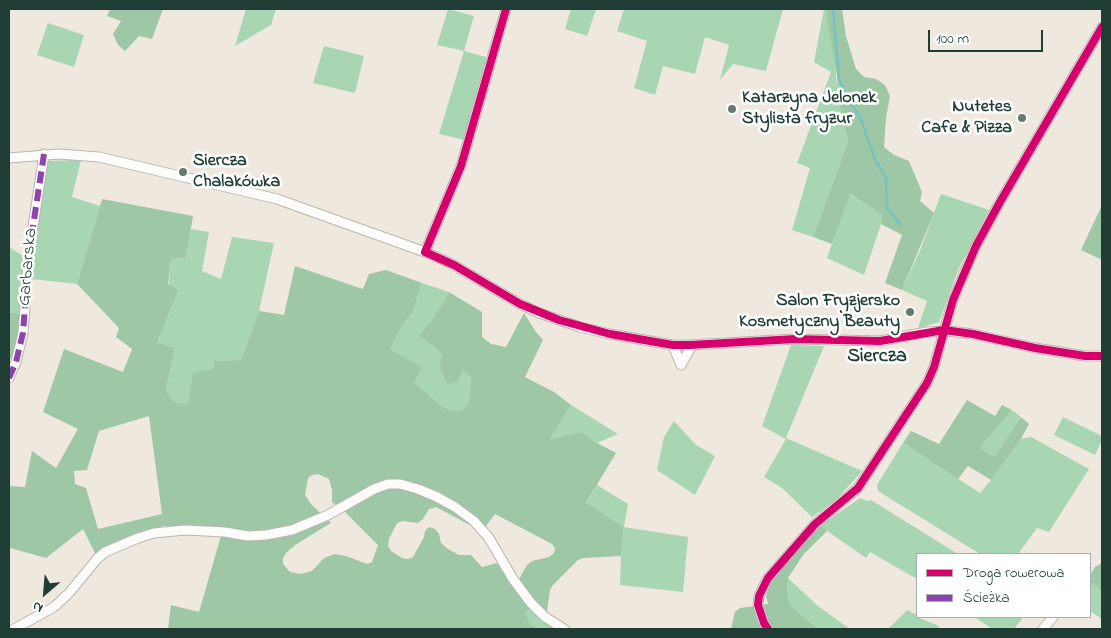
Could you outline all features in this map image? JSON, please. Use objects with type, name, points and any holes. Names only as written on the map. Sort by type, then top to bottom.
[{"type":"street","points":[[425,252],[461,166],[506,9]]},
{"type":"street","points":[[768,629],[758,605],[759,596],[768,578],[815,524],[858,488],[927,383],[934,367],[961,279],[990,220],[1102,27]]},
{"type":"street","points":[[9,158],[44,154],[75,154],[99,157],[268,197],[425,252],[454,265],[520,304],[559,320],[610,334],[673,344],[692,345],[795,338],[875,341],[944,330],[974,334],[1035,348],[1085,356],[1102,356]]},
{"type":"street","name":"Garbarska","points":[[9,378],[16,362],[23,333],[29,254],[44,154]]},
{"type":"street","points":[[673,344],[681,365],[692,345]]},
{"type":"street","points":[[14,629],[54,607],[69,594],[97,559],[105,552],[154,533],[185,530],[225,532],[248,536],[292,530],[347,506],[374,489],[388,484],[400,484],[437,497],[474,521],[489,538],[513,579],[531,603],[544,617],[564,629]]},
{"type":"street","points":[[1043,629],[1052,618]]},
{"type":"green space","points":[[110,9],[163,9],[152,39],[139,36],[125,51],[118,45],[113,34],[121,21],[107,16]]},
{"type":"green space","points":[[246,9],[276,9],[271,25],[235,46]]},
{"type":"green space","points":[[448,9],[474,16],[464,51],[437,45]]},
{"type":"green space","points":[[571,9],[596,9],[587,36],[565,29]]},
{"type":"green space","points":[[624,9],[783,9],[766,71],[733,64],[720,80],[729,45],[705,37],[695,74],[663,66],[655,95],[634,88],[647,41],[617,31]]},
{"type":"green space","points":[[824,9],[827,9],[828,13],[828,26],[834,51],[838,99],[848,141],[813,237],[792,230],[810,168],[797,163],[831,72],[814,62]]},
{"type":"green space","points":[[827,9],[842,9],[846,36],[856,69],[864,77],[876,79],[885,85],[890,96],[884,147],[894,155],[909,161],[922,192],[920,201],[934,213],[902,290],[885,283],[902,235],[881,224],[882,214],[850,194],[832,244],[813,237],[848,141],[838,99],[837,76],[828,26]]},
{"type":"green space","points":[[48,23],[84,35],[74,67],[37,55]]},
{"type":"green space","points":[[324,46],[364,56],[355,93],[313,83]]},
{"type":"green space","points":[[464,51],[489,58],[465,140],[439,134]]},
{"type":"green space","points":[[81,160],[72,197],[100,206],[77,284],[31,279],[34,235],[47,161]]},
{"type":"green space","points":[[849,194],[883,214],[864,275],[827,258]]},
{"type":"green space","points":[[941,194],[989,210],[959,268],[939,322],[918,328],[927,301],[902,290],[921,248]]},
{"type":"green space","points":[[102,199],[193,216],[186,258],[171,259],[168,284],[178,290],[157,343],[175,348],[166,390],[174,402],[188,404],[193,373],[214,369],[214,361],[241,360],[259,311],[284,315],[295,266],[363,289],[369,274],[386,270],[422,283],[413,311],[400,329],[390,350],[422,367],[414,382],[440,405],[450,410],[461,411],[469,403],[471,379],[463,370],[457,382],[447,384],[440,368],[442,355],[418,336],[434,317],[449,292],[482,312],[482,337],[491,344],[506,347],[524,313],[543,340],[525,377],[554,392],[571,405],[550,439],[581,432],[616,453],[586,503],[624,527],[621,556],[578,560],[553,585],[550,590],[547,612],[540,619],[531,609],[525,611],[530,624],[540,629],[168,629],[171,605],[199,612],[222,528],[163,526],[107,548],[96,555],[83,529],[46,558],[10,548],[9,486],[25,487],[32,451],[56,468],[78,429],[43,412],[64,349],[123,372],[132,349],[116,337],[119,328],[77,284]],"holes":[[[149,416],[162,514],[98,529],[86,488],[75,484],[74,471],[87,470],[99,431]],[[318,474],[329,479],[332,490],[332,502],[346,513],[378,545],[372,562],[367,564],[335,554],[324,558],[312,571],[301,574],[290,572],[283,564],[283,558],[286,553],[295,545],[331,523],[311,504],[305,495],[308,478]],[[436,507],[477,529],[486,526],[495,514],[552,544],[555,548],[554,553],[549,557],[532,561],[527,565],[519,579],[510,584],[497,563],[482,567],[471,555],[459,555],[441,543],[439,534],[435,529],[429,527],[425,531],[424,537],[413,557],[408,559],[402,558],[391,551],[388,546],[389,539],[397,523],[402,521],[418,523],[429,509]]]},
{"type":"green space","points":[[1102,205],[1102,260],[1081,250]]},
{"type":"green space","points":[[191,229],[209,232],[202,271],[221,279],[232,237],[274,243],[259,311],[241,360],[214,361],[214,369],[188,404],[174,402],[166,390],[175,348],[157,344],[166,318],[171,259],[186,258]]},
{"type":"green space","points":[[9,247],[26,258],[22,314],[9,312]]},
{"type":"green space","points":[[422,283],[449,292],[434,317],[418,336],[443,356],[440,368],[463,370],[471,380],[469,403],[461,411],[450,410],[440,405],[414,382],[390,350],[400,329],[413,311]]},
{"type":"green space","points":[[9,312],[22,314],[14,360],[9,358]]},
{"type":"green space","points":[[791,345],[824,346],[786,438],[862,471],[836,500],[812,517],[782,488],[764,477],[786,439],[762,426]]},
{"type":"green space","points":[[967,400],[995,416],[1002,405],[1012,410],[980,448],[994,457],[1021,417],[1029,424],[1021,439],[991,480],[968,466],[958,479],[903,443],[911,431],[939,444]]},
{"type":"green space","points":[[571,405],[618,434],[597,443],[581,432],[550,439]]},
{"type":"green space","points":[[1012,410],[1021,417],[994,457],[980,448]]},
{"type":"green space","points":[[1063,417],[1102,436],[1095,455],[1054,435]]},
{"type":"green space","points":[[674,421],[696,445],[715,456],[695,495],[657,470],[664,437]]},
{"type":"green space","points":[[1031,437],[1089,469],[1049,532],[1037,528],[1019,553],[978,553],[878,491],[877,485],[903,443],[980,493],[1021,439]]},
{"type":"green space","points":[[597,485],[628,504],[624,527],[586,504]]},
{"type":"green space","points":[[860,498],[868,501],[871,500],[956,553],[916,553],[916,578],[870,552],[866,558],[820,526]]},
{"type":"green space","points":[[820,525],[827,531],[803,555],[788,578],[787,591],[790,605],[818,629],[731,629],[735,612],[740,608],[768,604],[766,596],[772,579],[802,540]]},
{"type":"green space","points":[[624,527],[688,537],[683,592],[620,585]]},
{"type":"green space","points":[[1102,563],[1102,591],[1091,583],[1091,573],[1095,567]]},
{"type":"green space","points":[[788,578],[818,606],[850,629],[818,629],[790,605],[787,591]]},
{"type":"green space","points":[[1091,583],[1102,591],[1102,619],[1091,612]]},
{"type":"green space","points":[[531,609],[540,619],[558,629],[540,629],[530,624],[525,611]]},
{"type":"green space","points":[[907,610],[916,614],[916,618],[939,626],[939,629],[888,629]]},
{"type":"green space","points":[[976,618],[1022,619],[1014,629],[993,629]]},
{"type":"waterway","points":[[833,9],[839,78],[845,94],[860,117],[875,159],[886,178],[887,208],[901,225]]},
{"type":"marked path","points":[[9,378],[16,362],[23,333],[29,253],[44,154]]},
{"type":"cycle path","points":[[506,9],[461,166],[425,252],[454,265],[520,304],[559,320],[610,334],[673,345],[795,339],[880,341],[944,330],[973,334],[1035,348],[1085,356],[1102,356]]},
{"type":"cycle path","points":[[768,629],[758,605],[759,596],[768,578],[815,524],[858,488],[927,383],[934,367],[953,300],[976,246],[1102,27]]},
{"type":"place","name":"Katarzyna Jelonek Stylista fryzur","points":[[732,109]]},
{"type":"place","name":"Nutetes Cafe & Pizza","points":[[1022,118]]},
{"type":"place","name":"Siercza Chalakówka","points":[[183,172]]},
{"type":"place","name":"Salon Fryzjersko Kosmetyczny Beauty","points":[[910,312]]},
{"type":"district","name":"Siercza","points":[[877,358]]}]
